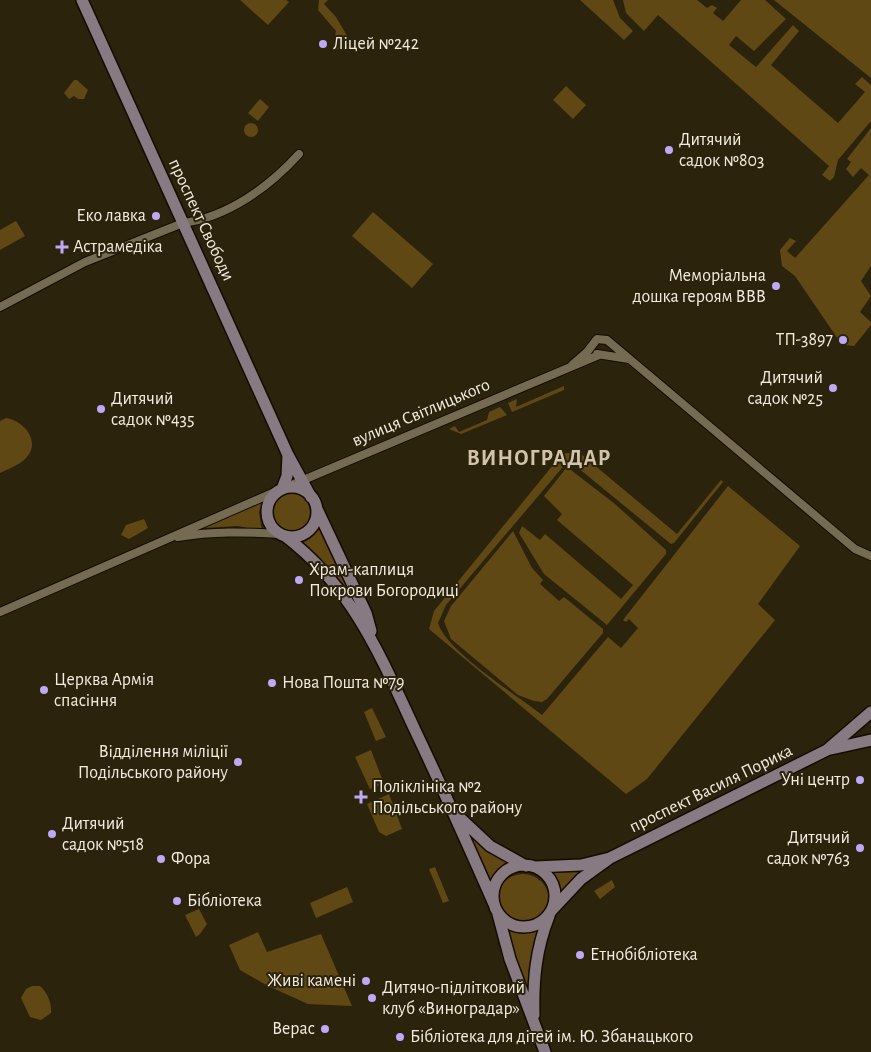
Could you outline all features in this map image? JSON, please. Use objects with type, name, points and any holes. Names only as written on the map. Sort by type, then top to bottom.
[{"type":"street","name":"проспект Свободи","points":[[82,0],[288,455],[303,479],[366,613],[374,643]]},
{"type":"street","points":[[0,308],[85,262],[183,224],[199,221],[245,200],[299,154]]},
{"type":"street","points":[[607,340],[610,350],[601,355],[596,354],[593,346],[597,339],[607,340],[854,549],[871,556]]},
{"type":"street","name":"вулиця Світлицького","points":[[572,365],[593,346]]},
{"type":"street","name":"вулиця Світлицького","points":[[0,612],[171,538],[189,528],[572,365],[601,355],[629,360]]},
{"type":"street","name":"проспект Свободи","points":[[280,490],[287,476],[288,455]]},
{"type":"street","points":[[300,489],[313,502],[316,516],[309,530],[300,535],[283,535],[270,523],[267,514],[269,504],[280,490],[300,489]]},
{"type":"street","name":"вулиця Світлицького","points":[[171,538],[209,532],[283,535]]},
{"type":"street","name":"проспект Свободи","points":[[283,535],[315,561],[335,585],[374,643],[496,909],[510,959],[545,1052]]},
{"type":"street","name":"проспект Василя Порика","points":[[827,750],[871,712]]},
{"type":"street","name":"проспект Василя Порика","points":[[550,913],[581,879],[610,858],[827,750],[871,740]]},
{"type":"street","name":"проспект Свободи","points":[[452,810],[490,846],[529,866]]},
{"type":"street","name":"проспект Василя Порика","points":[[529,866],[582,865],[610,858]]},
{"type":"street","points":[[529,866],[543,872],[551,881],[555,898],[550,913],[535,926],[523,928],[507,922],[496,909],[493,892],[500,876],[509,869],[529,866]]},
{"type":"street","name":"проспект Свободи","points":[[534,1022],[537,949],[550,913]]},
{"type":"shaded area","points":[[240,0],[286,0],[289,2],[268,25]]},
{"type":"shaded area","points":[[319,0],[328,0],[324,4],[336,17],[349,39],[337,50],[333,46],[336,31],[318,10]]},
{"type":"shaded area","points":[[580,0],[613,0],[620,18],[633,31],[624,40]]},
{"type":"shaded area","points":[[623,0],[697,0],[707,8],[712,5],[717,8],[713,13],[723,21],[741,0],[765,0],[786,19],[754,51],[736,36],[729,45],[756,67],[793,25],[799,31],[771,65],[838,123],[865,92],[855,84],[862,77],[871,85],[871,121],[838,160],[834,177],[830,181],[822,175],[829,166],[658,15],[644,31],[626,13]]},
{"type":"shaded area","points":[[774,0],[871,0],[871,78]]},
{"type":"shaded area","points":[[74,80],[77,80],[88,90],[84,99],[78,99],[74,96],[69,99],[64,93]]},
{"type":"shaded area","points":[[566,86],[586,105],[573,119],[553,100]]},
{"type":"shaded area","points":[[260,99],[269,107],[258,121],[248,113]]},
{"type":"shaded area","points":[[248,123],[254,123],[258,130],[254,137],[248,137],[244,133],[244,127]]},
{"type":"shaded area","points":[[871,128],[871,266],[861,281],[871,296],[860,312],[871,322],[871,325],[854,346],[845,345],[849,341],[842,335],[838,339],[795,276],[782,266],[780,250],[790,238],[796,241],[787,251],[795,258],[869,175],[861,168],[853,177],[846,169],[851,162],[847,159]]},
{"type":"shaded area","points":[[373,212],[433,264],[412,288],[352,236]]},
{"type":"shaded area","points":[[16,221],[25,236],[0,250],[0,230]]},
{"type":"shaded area","points":[[564,386],[564,390],[512,412],[508,403],[517,399],[516,407]]},
{"type":"shaded area","points":[[500,407],[507,415],[461,434],[449,429],[455,426],[459,432],[487,420],[489,412]]},
{"type":"shaded area","points":[[6,418],[19,423],[25,428],[29,434],[32,446],[30,453],[23,461],[0,473],[0,421]]},
{"type":"shaded area","points":[[562,454],[581,454],[677,534],[721,480],[723,482],[674,543],[671,544],[572,463],[567,462],[446,605],[438,623],[454,647],[542,715],[608,637],[621,648],[638,628],[629,619],[626,622],[623,620],[728,486],[800,546],[758,604],[775,620],[647,779],[626,794],[429,629],[434,611]]},
{"type":"shaded area","points":[[567,467],[615,504],[666,550],[666,554],[607,625],[544,574],[519,533],[522,526],[540,540],[545,534],[621,599],[633,585],[557,520],[562,514],[544,496]]},
{"type":"shaded area","points":[[294,493],[301,496],[307,502],[310,513],[309,521],[301,530],[294,533],[286,533],[279,530],[271,521],[270,509],[273,502],[282,494]]},
{"type":"shaded area","points":[[263,501],[259,512],[262,531],[238,526],[203,528],[202,525]]},
{"type":"shaded area","points":[[144,519],[148,528],[129,539],[121,535],[126,525]]},
{"type":"shaded area","points":[[319,522],[350,585],[347,588],[324,563],[295,542],[311,534]]},
{"type":"shaded area","points":[[513,531],[532,568],[543,580],[540,584],[559,601],[564,597],[603,629],[603,633],[547,699],[542,702],[518,695],[451,639],[444,621],[451,606]]},
{"type":"shaded area","points":[[372,708],[386,737],[376,741],[364,712]]},
{"type":"shaded area","points":[[371,750],[384,784],[370,789],[355,757]]},
{"type":"shaded area","points":[[389,794],[402,829],[386,836],[379,832],[367,804]]},
{"type":"shaded area","points":[[464,829],[485,849],[510,862],[510,865],[497,874],[491,886]]},
{"type":"shaded area","points":[[590,865],[558,900],[556,884],[548,870]]},
{"type":"shaded area","points":[[435,867],[449,901],[443,903],[429,869]]},
{"type":"shaded area","points":[[523,874],[533,876],[541,882],[547,890],[549,900],[547,910],[541,918],[533,924],[523,926],[513,924],[505,918],[499,910],[497,900],[499,890],[505,882],[513,876]]},
{"type":"shaded area","points":[[612,880],[615,887],[600,899],[594,891]]},
{"type":"shaded area","points":[[347,887],[353,902],[316,918],[310,903]]},
{"type":"shaded area","points":[[199,909],[207,924],[196,937],[185,915]]},
{"type":"shaded area","points":[[504,925],[519,931],[537,928],[539,931],[533,950],[527,992]]},
{"type":"shaded area","points":[[258,932],[267,952],[321,934],[352,1006],[308,1004],[268,986],[240,970],[229,945]]},
{"type":"shaded area","points":[[32,986],[43,988],[50,1002],[51,1013],[41,1020],[30,1017],[21,998],[26,989]]},
{"type":"place","name":"Ліцей №242","points":[[323,44]]},
{"type":"place","name":"Дитячий садок №803","points":[[669,150]]},
{"type":"place","name":"Еко лавка","points":[[156,216]]},
{"type":"place","name":"Астрамедіка","points":[[62,247]]},
{"type":"place","name":"Меморіальна дошка героям ВВВ","points":[[776,286]]},
{"type":"place","name":"ТП-3897","points":[[843,340]]},
{"type":"place","name":"Дитячий садок №25","points":[[833,388]]},
{"type":"place","name":"Дитячий садок №435","points":[[101,409]]},
{"type":"place","name":"Храм-каплиця Покрови Богородиці","points":[[299,580]]},
{"type":"place","name":"Нова Пошта №79","points":[[272,683]]},
{"type":"place","name":"Церква Армія спасіння","points":[[44,690]]},
{"type":"place","name":"Відділення міліції Подільського району","points":[[238,762]]},
{"type":"place","name":"Уні центр","points":[[860,780]]},
{"type":"place","name":"Поліклініка №2 Подільського району","points":[[361,797]]},
{"type":"place","name":"Дитячий садок №518","points":[[52,834]]},
{"type":"place","name":"Дитячий садок №763","points":[[860,848]]},
{"type":"place","name":"Фора","points":[[161,859]]},
{"type":"place","name":"Бібліотека","points":[[177,901]]},
{"type":"place","name":"Етнобібліотека","points":[[580,955]]},
{"type":"place","name":"Живі камені","points":[[366,981]]},
{"type":"place","name":"Дитячо-підлітковий клуб «Виноградар»","points":[[372,998]]},
{"type":"place","name":"Верас","points":[[325,1029]]},
{"type":"place","name":"Бібліотека для дітей ім. Ю. Збанацького","points":[[400,1037]]},
{"type":"district","name":"ВИНОГРАДАР","points":[[539,458]]}]
